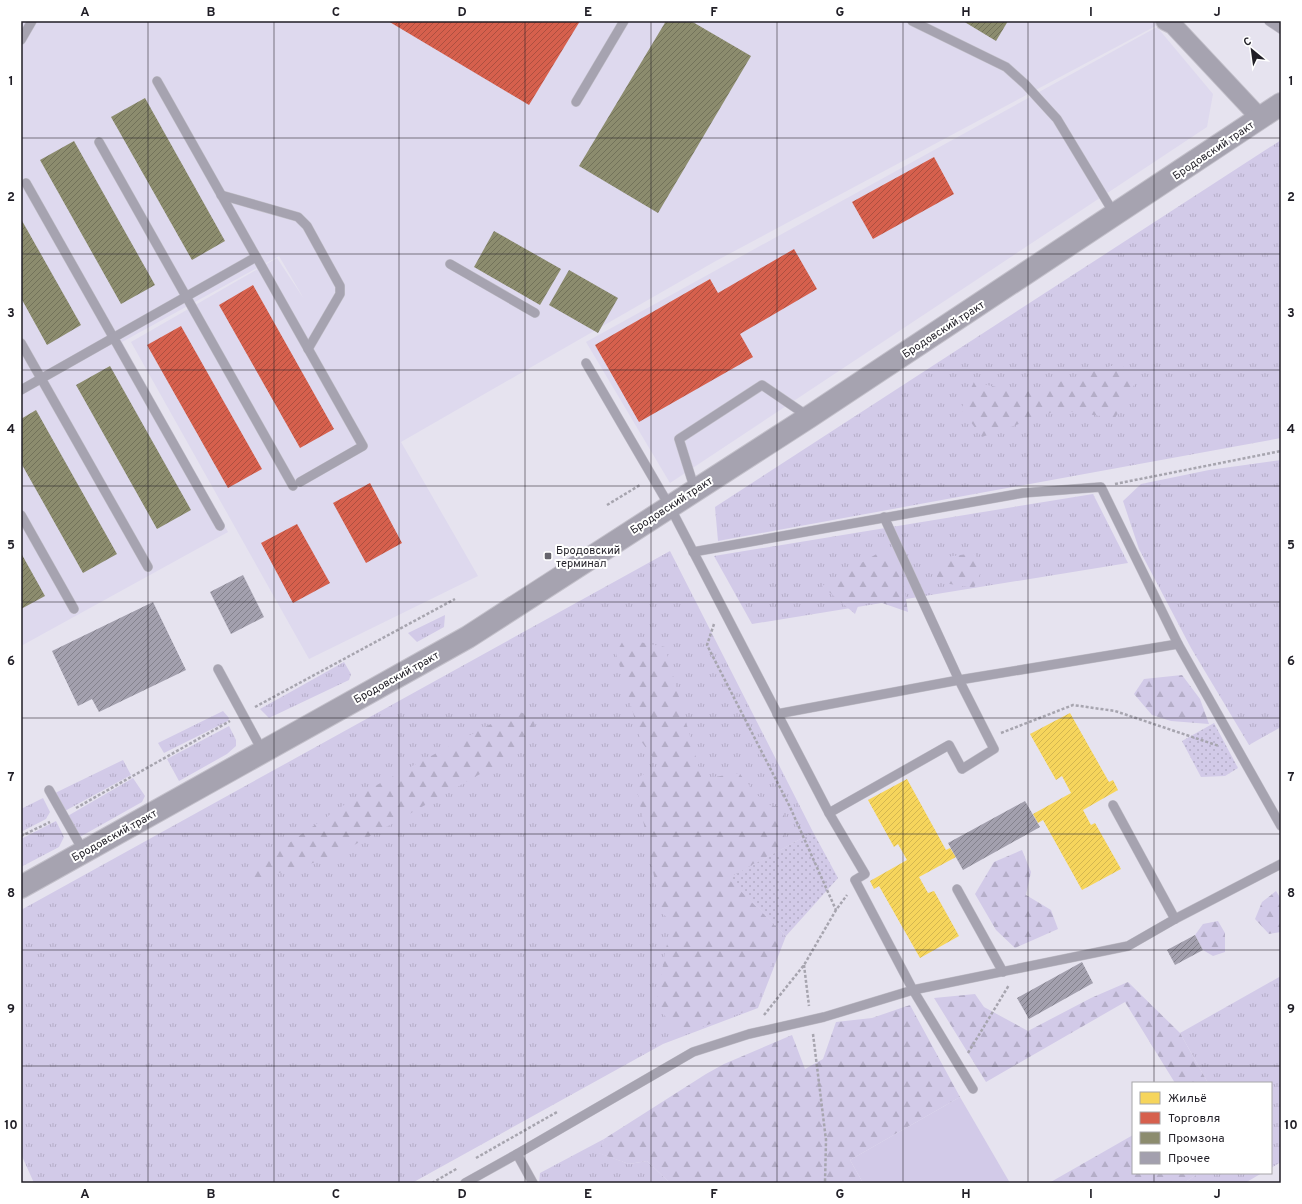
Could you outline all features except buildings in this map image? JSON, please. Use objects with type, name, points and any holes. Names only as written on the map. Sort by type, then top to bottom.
[{"type":"street","points":[[1165,21],[1173,25],[1260,118]]},
{"type":"street","name":"Бродовский тракт","points":[[21,887],[468,637],[809,417],[1281,104]]},
{"type":"lane","points":[[21,40],[32,21]]},
{"type":"lane","points":[[576,102],[624,21]]},
{"type":"lane","points":[[912,21],[1006,67],[1025,84],[1057,118],[1115,215]]},
{"type":"lane","points":[[1269,21],[1281,29]]},
{"type":"lane","points":[[98,142],[186,297],[296,484],[363,446],[157,81]]},
{"type":"lane","points":[[26,183],[220,526]]},
{"type":"lane","points":[[221,196],[298,217],[307,226],[340,286],[338,299],[308,349]]},
{"type":"lane","points":[[21,390],[256,257]]},
{"type":"lane","points":[[450,264],[535,313]]},
{"type":"lane","points":[[21,342],[148,567]]},
{"type":"lane","points":[[586,363],[670,507],[694,552],[829,813],[864,874],[855,880],[913,990],[973,1089]]},
{"type":"lane","points":[[695,490],[679,439],[762,385],[809,417]]},
{"type":"lane","points":[[694,552],[1023,493],[1101,487],[1178,644],[1281,826]]},
{"type":"lane","points":[[21,515],[74,609]]},
{"type":"lane","points":[[829,813],[949,745],[962,769],[994,749],[959,680],[884,517]]},
{"type":"lane","points":[[777,714],[959,680],[1178,644]]},
{"type":"lane","points":[[218,669],[263,752]]},
{"type":"lane","points":[[49,790],[84,852]]},
{"type":"lane","points":[[1113,805],[1175,919]]},
{"type":"lane","points":[[465,1183],[693,1052],[749,1034],[811,1020],[913,990],[1128,946],[1175,919],[1281,864]]},
{"type":"lane","points":[[957,889],[1002,972]]},
{"type":"lane","points":[[517,1154],[533,1183]]},
{"type":"path","points":[[1101,487],[1281,451]]},
{"type":"path","points":[[721,605],[707,645],[790,806],[836,910]]},
{"type":"path","points":[[988,738],[1073,705],[1115,711],[1241,753]]},
{"type":"path","points":[[749,1034],[804,965],[836,910],[848,894],[855,880]]},
{"type":"path","points":[[804,965],[826,1140],[825,1183]]},
{"type":"path","points":[[960,1067],[1019,968]]},
{"type":"shaded area","points":[[21,21],[1165,21],[714,262],[401,442],[478,576],[309,659],[131,342],[277,258],[304,299],[279,256],[122,342],[228,532],[21,646]]},
{"type":"shaded area","points":[[1157,27],[1213,94],[1207,127],[670,483],[586,342]]},
{"type":"green space","points":[[1281,140],[1281,438],[718,541],[715,507]]},
{"type":"green space","points":[[1121,363],[1135,383],[1115,418],[1058,410],[982,437],[961,409],[974,382],[1022,393]]},
{"type":"green space","points":[[1281,460],[1281,727],[1249,745],[1191,648],[1139,549],[1123,501],[1141,484],[1209,470]]},
{"type":"green space","points":[[1093,494],[1128,563],[752,624],[714,556]]},
{"type":"green space","points":[[885,549],[901,567],[908,612],[862,596],[855,614],[822,586]]},
{"type":"green space","points":[[670,551],[813,832],[730,878],[786,936],[758,1008],[663,1044],[412,1183],[34,1183],[21,1154],[21,910]]},
{"type":"green space","points":[[974,553],[983,567],[974,588],[938,582],[933,559]]},
{"type":"green space","points":[[445,615],[444,627],[417,642],[408,633]]},
{"type":"green space","points":[[624,639],[665,647],[702,779],[739,773],[765,804],[784,808],[784,847],[728,878],[783,934],[755,1008],[685,1033],[678,1033],[656,1004],[666,948],[673,923],[661,912],[635,779],[659,766],[641,741],[616,653]]},
{"type":"green space","points":[[344,662],[351,674],[349,680],[269,718],[260,709]]},
{"type":"green space","points":[[1182,675],[1200,699],[1209,724],[1171,721],[1152,715],[1134,694],[1144,679]]},
{"type":"green space","points":[[223,711],[229,718],[228,721],[164,753],[158,743]]},
{"type":"green space","points":[[515,711],[534,716],[535,732],[512,756],[333,857],[255,880],[251,869],[360,794]]},
{"type":"green space","points":[[1214,723],[1238,768],[1225,776],[1201,777],[1182,741]]},
{"type":"green space","points":[[229,726],[236,740],[236,746],[227,754],[179,781],[167,759]]},
{"type":"green space","points":[[123,760],[131,775],[63,812],[53,794]]},
{"type":"green space","points":[[133,778],[145,796],[142,802],[78,838],[66,817]]},
{"type":"green space","points":[[43,798],[50,812],[46,819],[21,832],[21,809]]},
{"type":"green space","points":[[56,821],[64,837],[59,847],[21,867],[21,839]]},
{"type":"green space","points":[[813,832],[838,878],[786,936],[729,878]]},
{"type":"green space","points":[[1022,850],[1031,872],[1026,895],[1051,910],[1058,929],[1015,948],[996,930],[975,894],[994,862]]},
{"type":"green space","points":[[1276,891],[1281,899],[1281,932],[1269,934],[1255,919],[1262,902]]},
{"type":"green space","points":[[1218,921],[1225,933],[1225,952],[1213,956],[1203,950],[1195,935],[1203,924]]},
{"type":"green space","points":[[1281,976],[1281,1162],[1272,1167],[1272,1082],[1207,1082],[1180,1033]]},
{"type":"green space","points":[[1128,982],[1180,1033],[1207,1082],[1174,1082],[1125,1002],[986,1082],[934,998],[975,994],[984,1007],[1028,1031],[1091,998]]},
{"type":"green space","points":[[910,1005],[960,1097],[850,1160],[863,1183],[670,1183],[647,1161],[629,1164],[598,1153],[604,1139],[724,1064],[792,1035],[805,1069],[823,1059],[836,1022],[872,1018]]},
{"type":"green space","points":[[960,1097],[1010,1183],[863,1183],[850,1160]]},
{"type":"green space","points":[[1132,1136],[1132,1174],[1198,1174],[1184,1183],[1049,1183]]},
{"type":"green space","points":[[604,1139],[599,1153],[629,1164],[647,1161],[670,1183],[539,1183],[540,1173]]},
{"type":"green space","points":[[1198,1174],[1260,1174],[1245,1183],[1184,1183]]},
{"type":"place","name":"Бродовский терминал","points":[[548,556]]}]
